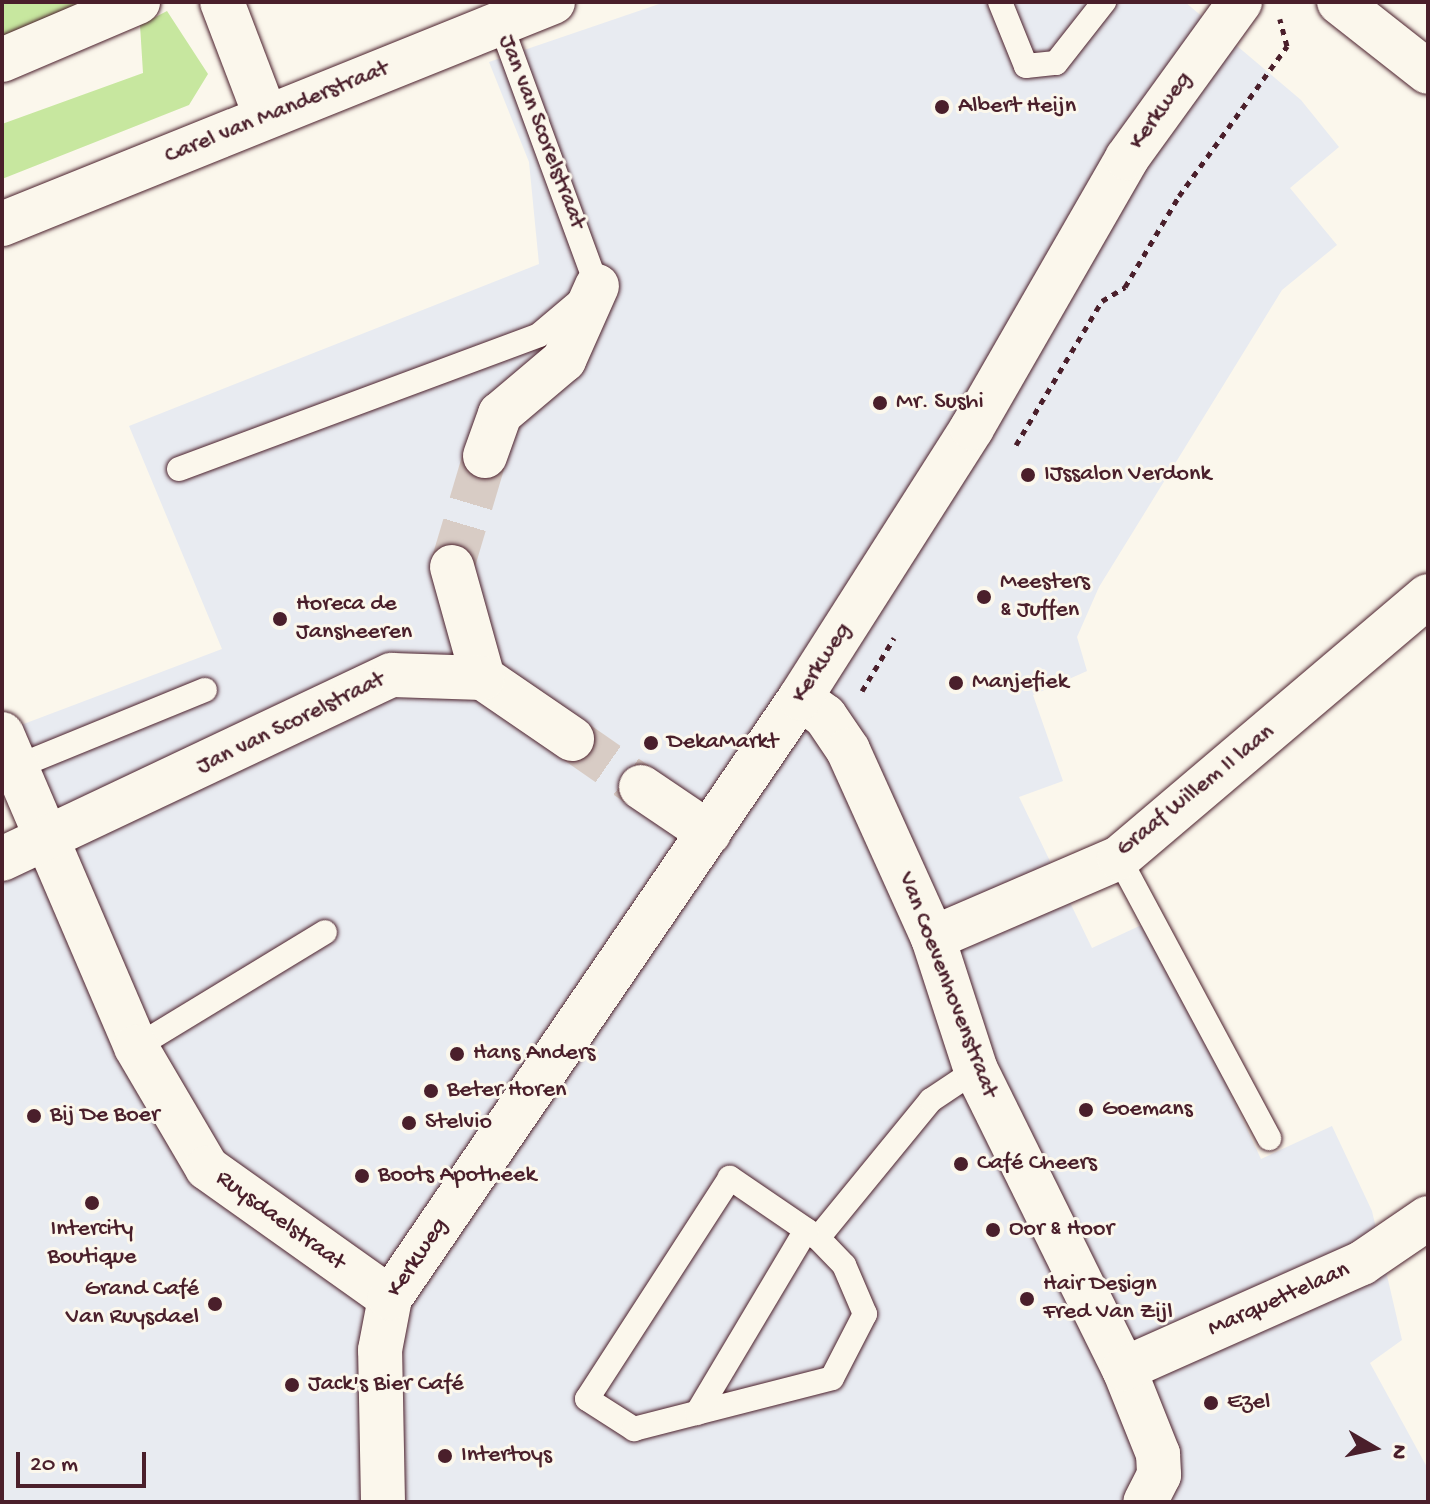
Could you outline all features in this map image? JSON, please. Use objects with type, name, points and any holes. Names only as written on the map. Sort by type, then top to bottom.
[{"type":"street","points":[[2,60],[138,2]]},
{"type":"street","points":[[222,2],[266,117]]},
{"type":"street","name":"Carel van Manderstraat","points":[[2,224],[553,2]]},
{"type":"street","name":"Kerkweg","points":[[383,1502],[380,1350],[390,1298],[800,698],[972,428],[1127,158],[1240,2]]},
{"type":"street","points":[[1339,2],[1427,67]]},
{"type":"street","points":[[485,456],[500,414],[564,360],[597,286]]},
{"type":"street","points":[[452,567],[483,678],[572,739]]},
{"type":"street","name":"Graaf Willem II laan","points":[[933,938],[1119,858],[1428,596]]},
{"type":"street","name":"Jan van Scorelstraat","points":[[2,859],[47,842],[392,675],[483,678]]},
{"type":"street","name":"Van Coevenhovenstraat","points":[[800,698],[825,716],[848,750],[933,938],[976,1070],[1124,1369],[1158,1454],[1159,1475],[1145,1502]]},
{"type":"street","name":"Ruysdaelstraat","points":[[9,750],[136,1047],[207,1168],[390,1298]]},
{"type":"street","points":[[641,787],[709,833]]},
{"type":"street","name":"Marquettelaan","points":[[1124,1369],[1362,1263],[1428,1218]]},
{"type":"lane","points":[[1000,2],[1026,66],[1056,63],[1104,2]]},
{"type":"lane","name":"Jan van Scorelstraat","points":[[500,23],[597,286]]},
{"type":"lane","points":[[179,469],[539,335],[597,286]]},
{"type":"lane","points":[[9,750],[205,690]]},
{"type":"lane","points":[[1119,858],[1269,1138]]},
{"type":"lane","points":[[136,1047],[325,932]]},
{"type":"lane","points":[[697,1413],[812,1234],[931,1100],[976,1070]]},
{"type":"lane","points":[[730,1178],[812,1234],[844,1265],[865,1314],[832,1378],[634,1429],[587,1399],[730,1178]]},
{"type":"shaded area","points":[[665,2],[1185,2],[1301,100],[1339,147],[1290,188],[1337,245],[1282,290],[1099,587],[1077,637],[1087,671],[1033,695],[1063,781],[1019,797],[1092,948],[1150,921],[1261,1159],[1332,1126],[1372,1211],[1402,1340],[1370,1363],[1428,1469],[1428,1502],[2,1502],[2,859],[47,841],[21,725],[222,649],[129,426],[539,264],[529,162],[489,62]]},
{"type":"green space","points":[[2,2],[97,2],[2,42]]},
{"type":"green space","points":[[167,11],[208,74],[189,105],[2,179],[2,124],[143,73],[140,25]]},
{"type":"tunnel","points":[[452,567],[485,456]]},
{"type":"tunnel","points":[[572,739],[641,787]]},
{"type":"place","name":"Albert Heijn","points":[[942,107]]},
{"type":"place","name":"Mr. Sushi","points":[[880,403]]},
{"type":"place","name":"IJssalon Verdonk","points":[[1028,475]]},
{"type":"place","name":"Meesters & Juffen","points":[[984,597]]},
{"type":"place","name":"Horeca de Jansheeren","points":[[280,619]]},
{"type":"place","name":"Manjefiek","points":[[956,683]]},
{"type":"place","name":"DekaMarkt","points":[[651,743]]},
{"type":"place","name":"Hans Anders","points":[[457,1054]]},
{"type":"place","name":"Beter Horen","points":[[431,1091]]},
{"type":"place","name":"Goemans","points":[[1086,1110]]},
{"type":"place","name":"Bij De Boer","points":[[34,1116]]},
{"type":"place","name":"Stelvio","points":[[409,1123]]},
{"type":"place","name":"Café Cheers","points":[[961,1164]]},
{"type":"place","name":"Boots Apotheek","points":[[362,1176]]},
{"type":"place","name":"Intercity Boutique","points":[[92,1203]]},
{"type":"place","name":"Oor & Hoor","points":[[993,1230]]},
{"type":"place","name":"Hair Design Fred Van Zijl","points":[[1027,1299]]},
{"type":"place","name":"Grand Café Van Ruysdael","points":[[215,1304]]},
{"type":"place","name":"Jack's Bier Café","points":[[292,1385]]},
{"type":"place","name":"Ezel","points":[[1211,1403]]},
{"type":"place","name":"Intertoys","points":[[445,1456]]}]
